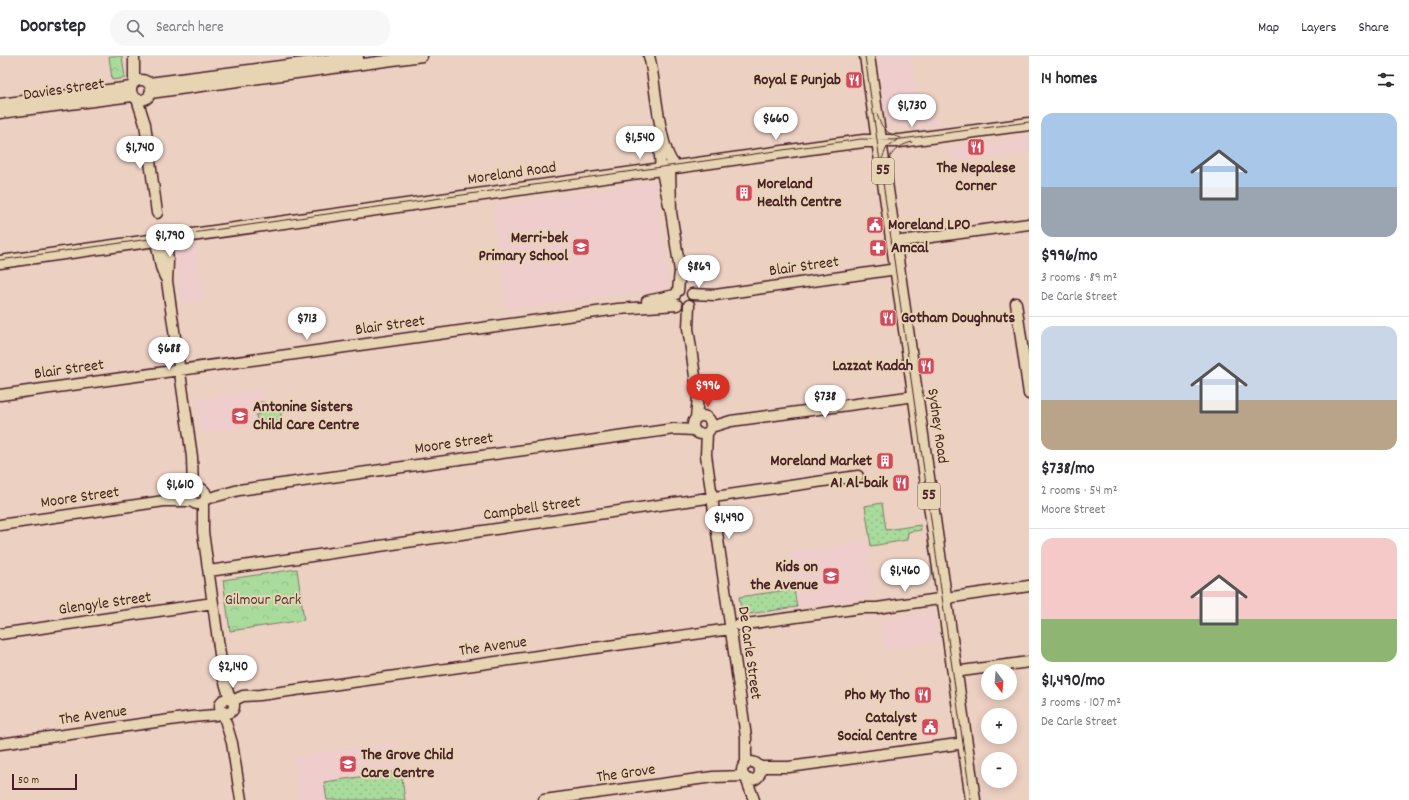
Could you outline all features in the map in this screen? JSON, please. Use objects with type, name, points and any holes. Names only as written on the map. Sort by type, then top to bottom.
[{"type":"highway","name":"Sydney Road","points":[[867,56],[973,800]]},
{"type":"main road","name":"Moreland Road","points":[[0,262],[862,141],[900,141],[1029,124]]},
{"type":"street","name":"Davies Street","points":[[141,90],[358,56]]},
{"type":"street","name":"Davies Street","points":[[0,113],[23,106],[141,90],[422,56]]},
{"type":"street","points":[[134,57],[141,90],[157,213]]},
{"type":"street","name":"De Carle Street","points":[[649,57],[658,114],[665,146],[672,163],[669,168]]},
{"type":"street","name":"Davies Street","points":[[0,104],[23,106]]},
{"type":"street","name":"De Carle Street","points":[[658,114],[658,146],[669,168],[671,212],[685,296],[688,328],[712,498],[735,627],[754,800]]},
{"type":"street","points":[[894,242],[1029,224]]},
{"type":"street","points":[[161,240],[168,262],[167,281],[241,800]]},
{"type":"street","name":"Blair Street","points":[[618,309],[638,302],[685,296],[715,295],[897,269]]},
{"type":"street","name":"Blair Street","points":[[0,395],[618,309],[678,305],[684,307],[685,296]]},
{"type":"street","points":[[1016,303],[1029,394]]},
{"type":"street","name":"De Carle Street","points":[[678,305],[688,328]]},
{"type":"street","name":"Moore Street","points":[[0,525],[674,428],[915,396]]},
{"type":"street","name":"Campbell Street","points":[[209,571],[858,476]]},
{"type":"street","name":"The Avenue","points":[[0,744],[191,717],[260,696],[1029,586]]},
{"type":"street","name":"Glengyle Street","points":[[0,634],[213,604]]},
{"type":"street","points":[[954,672],[1029,662]]},
{"type":"street","name":"The Grove","points":[[544,800],[965,743]]},
{"type":"shaded area","points":[[878,56],[911,56],[920,120],[941,117],[941,123],[902,128],[892,125],[889,122],[886,118]]},
{"type":"shaded area","points":[[1029,137],[1029,151],[954,161],[952,147]]},
{"type":"shaded area","name":"Merri-bek Primary School","points":[[655,183],[669,288],[507,310],[493,206]]},
{"type":"shaded area","points":[[196,249],[203,301],[182,304],[174,252]]},
{"type":"shaded area","name":"Antonine Sisters Child Care Centre","points":[[262,390],[265,411],[280,409],[282,421],[201,433],[196,399]]},
{"type":"shaded area","name":"Kids on the Avenue","points":[[866,542],[874,596],[797,607],[789,553]]},
{"type":"shaded area","points":[[933,612],[937,641],[885,649],[881,620]]},
{"type":"shaded area","name":"The Grove Child Care Centre","points":[[398,743],[405,800],[300,800],[294,757]]},
{"type":"green space","points":[[109,56],[122,56],[125,78],[112,80]]},
{"type":"green space","points":[[259,402],[264,402],[265,411],[280,409],[282,421],[258,424],[256,415],[260,414]]},
{"type":"green space","points":[[882,503],[886,530],[920,525],[921,530],[908,532],[907,540],[871,546],[865,506]]},
{"type":"green space","name":"Gilmour Park","points":[[297,569],[304,620],[230,631],[223,580]]},
{"type":"green space","points":[[794,589],[797,607],[742,615],[739,597]]},
{"type":"green space","points":[[401,771],[405,800],[327,800],[324,782]]},
{"type":"tram line","points":[[865,56],[971,800]]},
{"type":"tram line","points":[[877,114],[882,126],[892,135],[901,138]]},
{"type":"tram line","points":[[0,260],[861,139],[894,140],[1029,122]]},
{"type":"tram line","points":[[881,161],[887,147],[897,140]]},
{"type":"tram line","points":[[887,178],[887,165],[892,154],[895,150],[912,142]]},
{"type":"place","name":"Royal E Punjab","points":[[854,80]]},
{"type":"place","name":"The Nepalese Corner","points":[[976,147]]},
{"type":"place","name":"Moreland Health Centre","points":[[744,193]]},
{"type":"place","name":"Moreland LPO","points":[[875,225]]},
{"type":"place","name":"Merri-bek Primary School","points":[[581,247]]},
{"type":"place","name":"Amcal","points":[[878,248]]},
{"type":"place","name":"Gotham Doughnuts","points":[[888,318]]},
{"type":"place","name":"Lazzat Kadah","points":[[926,366]]},
{"type":"place","name":"Antonine Sisters Child Care Centre","points":[[240,416]]},
{"type":"place","name":"Moreland Market","points":[[885,461]]},
{"type":"place","name":"A1 Al-baik","points":[[901,483]]},
{"type":"place","name":"Kids on the Avenue","points":[[831,576]]},
{"type":"place","name":"Pho My Tho","points":[[923,695]]},
{"type":"place","name":"Catalyst Social Centre","points":[[930,727]]},
{"type":"place","name":"The Grove Child Care Centre","points":[[348,764]]}]
